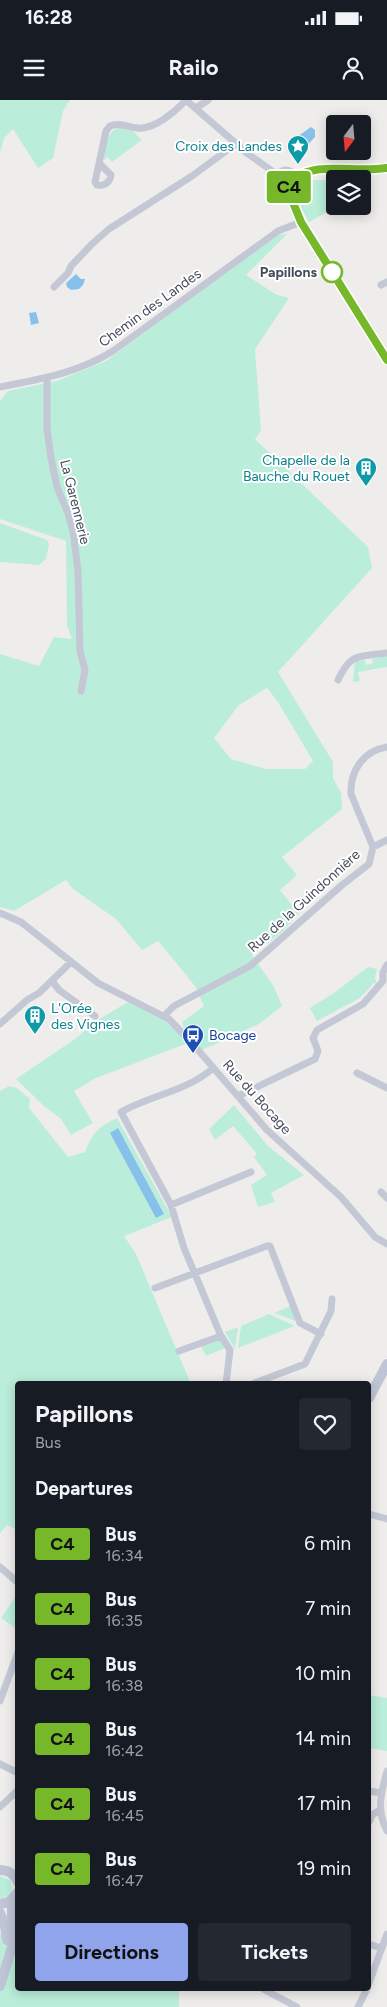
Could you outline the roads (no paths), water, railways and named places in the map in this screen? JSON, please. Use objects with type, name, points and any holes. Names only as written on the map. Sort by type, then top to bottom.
[{"type":"street","points":[[100,164],[106,131],[110,126],[118,124],[137,128],[150,128],[186,100],[248,154],[278,175]]},
{"type":"street","points":[[196,108],[208,100]]},
{"type":"street","points":[[54,287],[68,274],[71,266],[109,229],[192,176],[237,143]]},
{"type":"street","points":[[294,176],[324,169],[367,170],[387,168]]},
{"type":"street","points":[[287,170],[294,176],[294,183],[287,188],[282,187],[278,183],[278,175],[282,171],[287,170]]},
{"type":"street","points":[[287,188],[301,222],[387,360]]},
{"type":"street","name":"Chemin des Landes","points":[[0,387],[47,378],[82,368],[106,356],[278,231],[301,222]]},
{"type":"street","name":"La Garennerie","points":[[47,378],[48,429],[51,458],[57,486],[73,531],[78,571],[80,651],[85,670],[81,691]]},
{"type":"street","points":[[338,680],[344,666],[351,658],[387,653]]},
{"type":"street","name":"Rue de la Guindonnière","points":[[164,1016],[174,1006],[250,966],[342,885],[369,864],[372,846],[351,794],[350,785],[352,774],[362,760],[370,753],[387,747]]},
{"type":"street","points":[[372,846],[387,840]]},
{"type":"street","name":"Rue du Bocage","points":[[0,914],[21,922],[98,983],[164,1016],[174,1023],[278,1142],[337,1194],[376,1237],[387,1244]]},
{"type":"street","points":[[0,1024],[27,1000],[39,994],[71,962]]},
{"type":"street","points":[[238,1096],[315,1059],[318,1051],[313,1038],[317,1030],[363,1004],[383,981],[383,972],[387,965]]},
{"type":"street","points":[[52,981],[59,990],[96,1016]]},
{"type":"street","points":[[213,1068],[182,1087],[121,1112],[172,1205],[181,1239],[221,1336],[230,1350],[226,1381]]},
{"type":"street","points":[[357,1072],[387,1088]]},
{"type":"street","points":[[172,1205],[251,1172]]},
{"type":"street","points":[[381,1192],[387,1198]]},
{"type":"street","points":[[155,1288],[270,1246],[300,1323],[321,1334]]},
{"type":"street","points":[[260,1381],[306,1364],[331,1311],[332,1299]]},
{"type":"street","points":[[179,1350],[192,1348],[221,1336]]},
{"type":"street","points":[[371,1394],[387,1364]]},
{"type":"street","points":[[371,1515],[387,1519]]},
{"type":"street","points":[[0,1566],[15,1580]]},
{"type":"street","points":[[0,1701],[15,1660]]},
{"type":"street","points":[[0,1764],[15,1772]]},
{"type":"street","points":[[387,1771],[381,1793],[380,1810],[387,1831]]},
{"type":"street","points":[[371,1791],[381,1793]]},
{"type":"street","points":[[0,1807],[15,1793]]},
{"type":"street","points":[[371,1817],[380,1810]]},
{"type":"street","points":[[1,1870],[15,1875]]},
{"type":"street","points":[[0,1986],[12,1947],[12,1907],[5,1903],[15,1895]]},
{"type":"street","points":[[0,1913],[6,1933],[7,1966]]},
{"type":"street","points":[[371,1977],[387,1933]]},
{"type":"street","points":[[371,1945],[381,1948]]},
{"type":"street","points":[[267,1991],[297,2007]]},
{"type":"street","points":[[358,2007],[365,1991]]},
{"type":"water","points":[[311,127],[315,130],[315,137],[296,157],[291,155],[288,150],[294,139]]},
{"type":"water","points":[[76,274],[81,279],[85,279],[79,289],[71,290],[67,287],[66,283]]},
{"type":"water","points":[[36,312],[39,323],[31,325],[29,313]]},
{"type":"water","points":[[118,1128],[164,1214],[156,1218],[110,1133]]},
{"type":"place","name":"Croix des Landes","points":[[298,165]]},
{"type":"place","name":"Papillons","points":[[332,272]]},
{"type":"place","name":"Chapelle de la Bauche du Rouet","points":[[366,487]]},
{"type":"place","name":"L'Orée des Vignes","points":[[35,1035]]},
{"type":"place","name":"Bocage","points":[[193,1054]]}]
